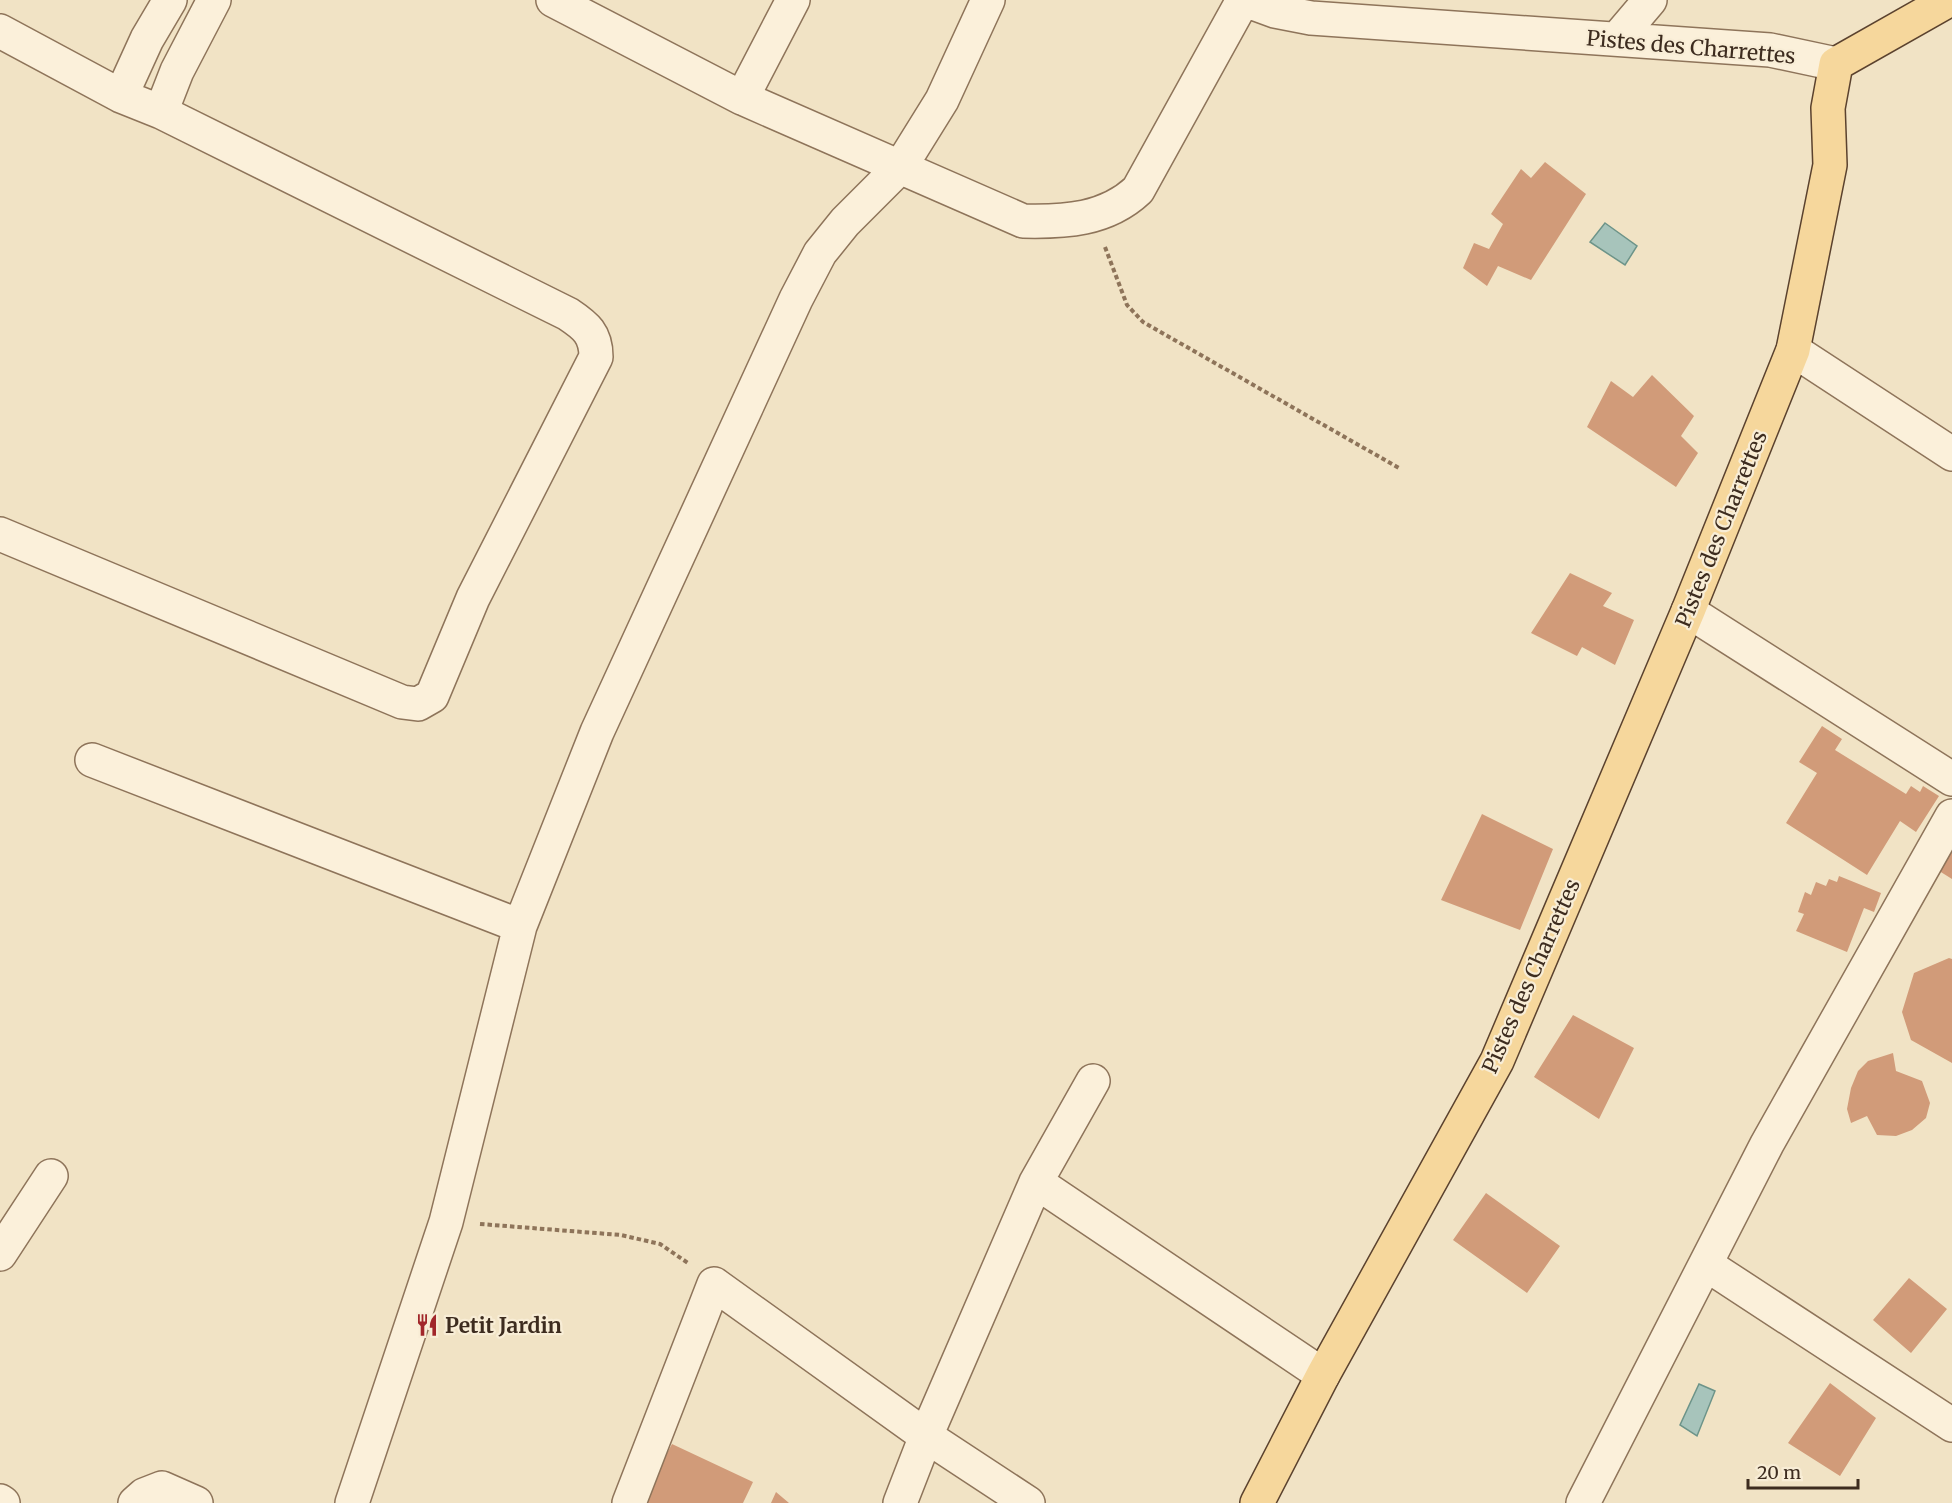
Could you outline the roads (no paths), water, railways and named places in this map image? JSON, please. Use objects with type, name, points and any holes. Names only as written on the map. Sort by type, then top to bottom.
[{"type":"main road","points":[[1836,64],[1949,0]]},
{"type":"main road","name":"Pistes des Charrettes","points":[[1257,1503],[1323,1375],[1497,1061],[1688,611],[1793,350],[1830,165],[1828,108],[1836,64]]},
{"type":"street","points":[[121,96],[147,39],[170,0]]},
{"type":"street","points":[[161,112],[177,70],[213,0]]},
{"type":"street","points":[[553,0],[742,98],[1023,221],[1059,222],[1094,215],[1122,205],[1138,190],[1244,0]]},
{"type":"street","points":[[742,98],[793,0]]},
{"type":"street","points":[[352,1503],[446,1222],[520,926],[597,732],[796,299],[820,253],[845,222],[901,166],[942,100],[988,0]]},
{"type":"street","name":"Pistes des Charrettes","points":[[1244,0],[1275,11],[1311,18],[1770,50],[1836,64]]},
{"type":"street","points":[[1617,39],[1650,0]]},
{"type":"street","points":[[0,32],[121,96],[161,112],[568,314],[591,331],[596,345],[596,357],[473,598],[432,696],[418,704],[402,702],[0,534]]},
{"type":"street","points":[[1793,350],[1952,454]]},
{"type":"street","points":[[1688,611],[1952,779]]},
{"type":"street","points":[[92,760],[520,926]]},
{"type":"street","points":[[1583,1503],[1767,1144],[1952,816]]},
{"type":"street","points":[[900,1503],[926,1436],[1036,1182],[1093,1081]]},
{"type":"street","points":[[0,1254],[51,1176]]},
{"type":"street","points":[[1036,1182],[1323,1375]]},
{"type":"street","points":[[1707,1265],[1952,1425]]},
{"type":"street","points":[[629,1503],[714,1284],[926,1436],[1028,1503]]},
{"type":"street","points":[[135,1503],[144,1495],[162,1488],[196,1503]]},
{"type":"water","points":[[1605,223],[1637,246],[1625,265],[1590,242]]},
{"type":"water","points":[[1699,1384],[1715,1391],[1697,1436],[1680,1425]]},
{"type":"place","name":"Petit Jardin","points":[[427,1325]]}]
